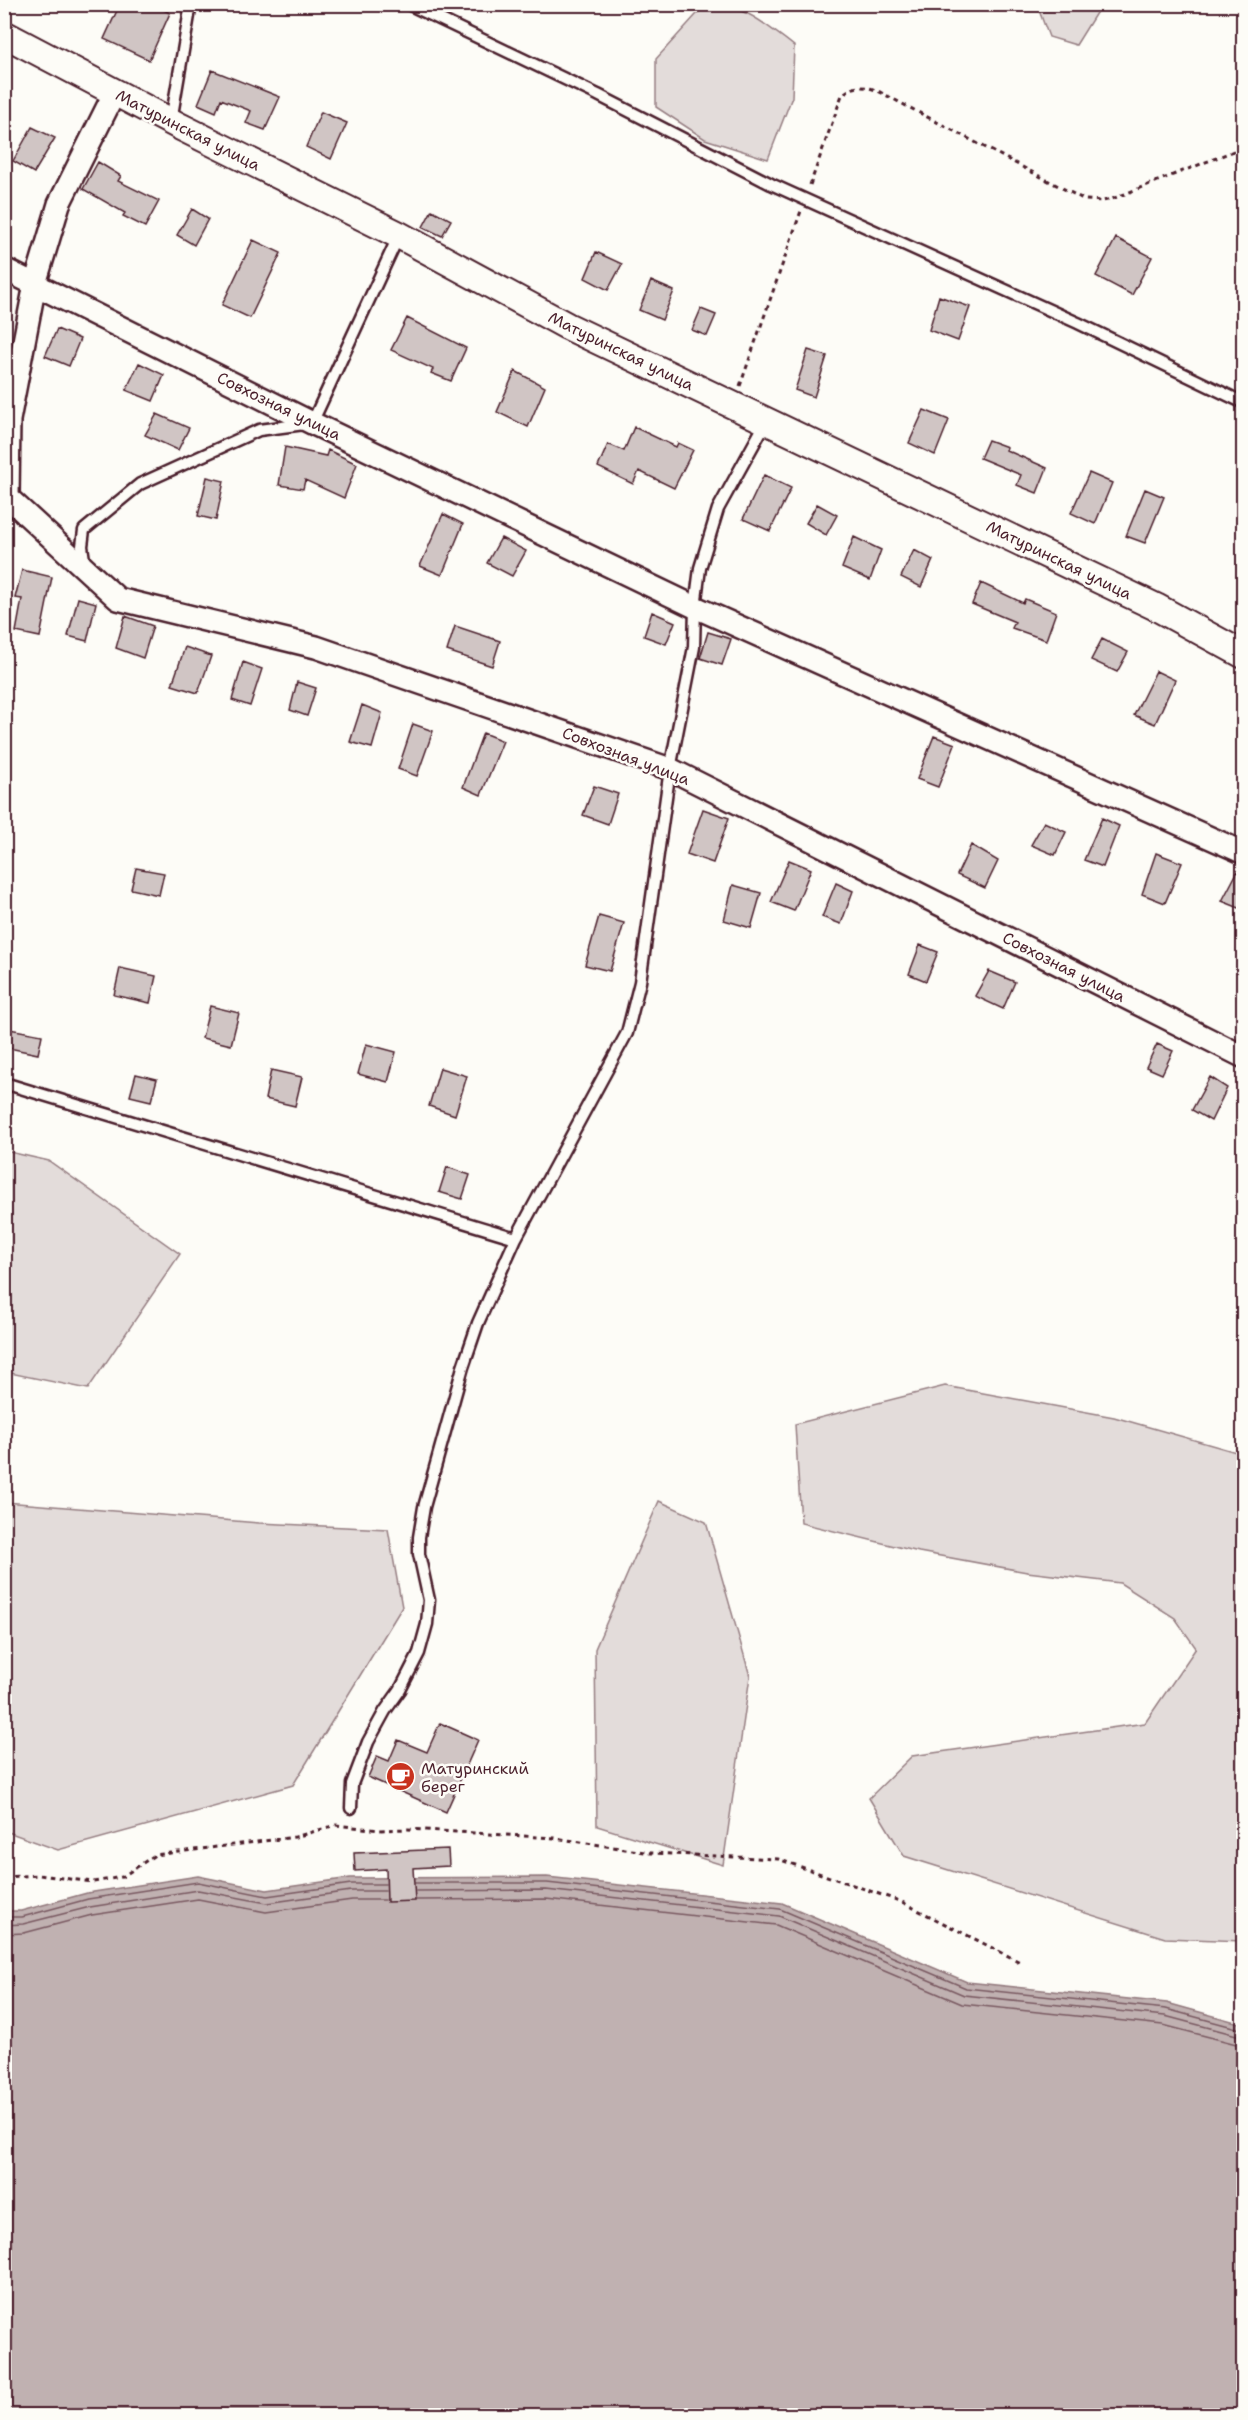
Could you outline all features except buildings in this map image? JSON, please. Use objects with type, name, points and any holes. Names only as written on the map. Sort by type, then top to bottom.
[{"type":"street","name":"Матуринская улица","points":[[4,34],[171,122],[399,235],[567,326],[1145,602],[1244,655]]},
{"type":"street","points":[[6,496],[9,420],[35,284],[59,204],[115,92]]},
{"type":"street","name":"Совхозная улица","points":[[4,269],[312,423],[695,607],[1244,853]]},
{"type":"street","name":"Совхозная улица","points":[[6,496],[118,599],[316,647],[670,769],[1244,1057]]},
{"type":"lane","points":[[171,122],[190,4]]},
{"type":"lane","points":[[408,4],[598,95],[717,158],[1067,318],[1244,403]]},
{"type":"lane","points":[[85,568],[82,546],[84,530],[140,484],[260,430],[312,423],[399,235]]},
{"type":"lane","points":[[351,1808],[352,1784],[368,1742],[400,1690],[419,1653],[424,1634],[429,1600],[419,1554],[419,1537],[424,1507],[463,1367],[478,1323],[516,1238],[627,1033],[640,982],[670,769],[694,647],[695,607],[700,568],[718,509],[766,422]]},
{"type":"lane","points":[[4,1083],[516,1238]]},
{"type":"path","points":[[733,405],[842,95],[857,86],[867,86],[878,91],[1085,200],[1112,199],[1244,147]]},
{"type":"path","points":[[4,1877],[39,1875],[93,1882],[122,1877],[155,1854],[295,1837],[336,1825],[379,1830],[408,1829],[555,1838],[651,1853],[778,1859],[902,1902],[1022,1963]]},
{"type":"shaded area","points":[[706,4],[732,7],[743,11],[794,46],[792,97],[768,159],[705,139],[656,107],[656,59]]},
{"type":"shaded area","points":[[1037,4],[1101,5],[1076,45],[1049,37]]},
{"type":"shaded area","points":[[5,1151],[49,1161],[180,1254],[88,1389],[5,1372]]},
{"type":"shaded area","points":[[945,1386],[1114,1417],[1243,1454],[1243,1941],[1165,1938],[904,1856],[869,1798],[912,1756],[1145,1723],[1196,1648],[1175,1618],[1120,1583],[1027,1572],[919,1552],[801,1523],[795,1424]]},
{"type":"shaded area","points":[[659,1501],[706,1522],[750,1676],[723,1865],[597,1826],[595,1649]]},
{"type":"shaded area","points":[[5,1502],[259,1523],[388,1529],[402,1607],[293,1785],[58,1850],[5,1831]]},
{"type":"water","points":[[198,1876],[267,1890],[350,1878],[547,1877],[782,1903],[967,1982],[1167,2003],[1243,2024],[1243,2415],[5,2415],[4,1911],[21,1911],[87,1893]]},
{"type":"place","name":"Матуринский берег","points":[[400,1777]]}]
